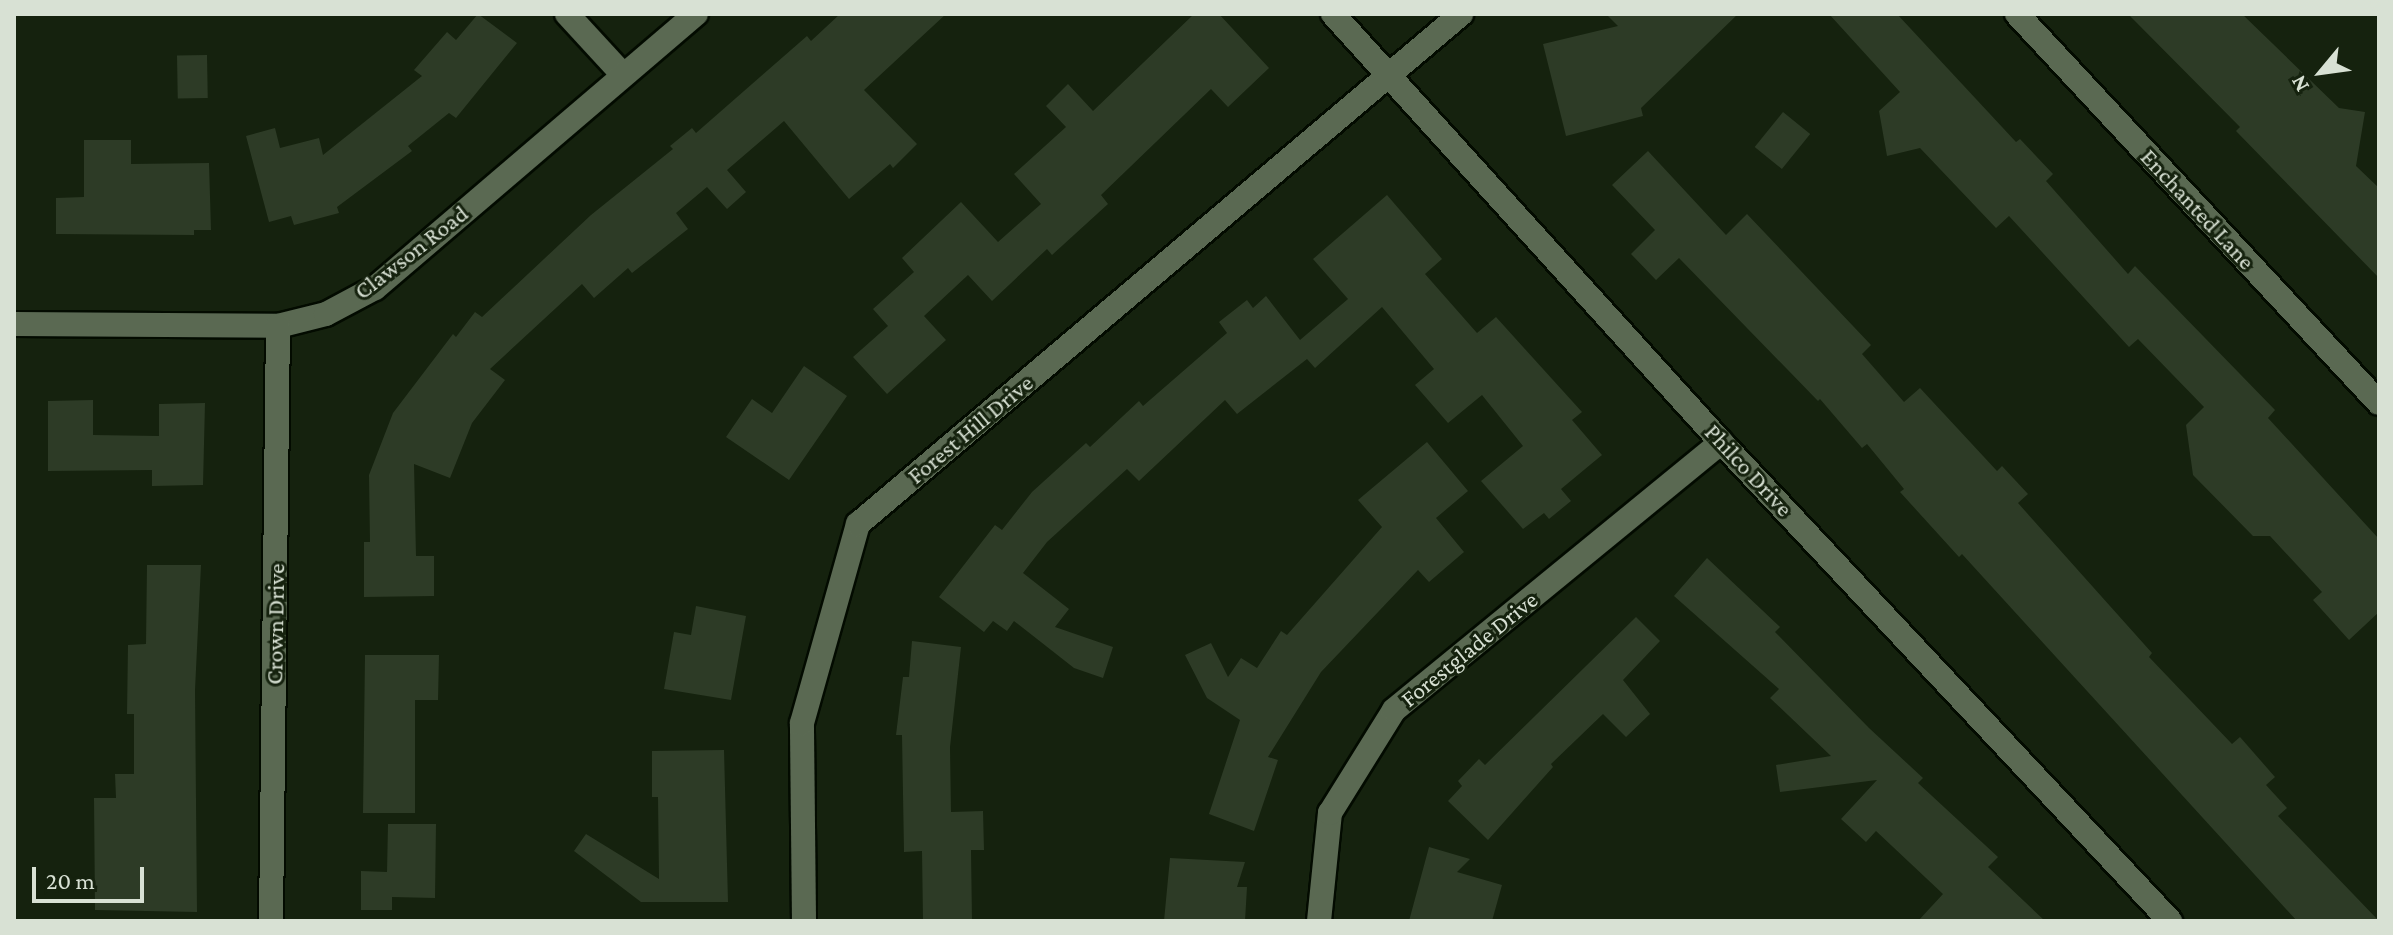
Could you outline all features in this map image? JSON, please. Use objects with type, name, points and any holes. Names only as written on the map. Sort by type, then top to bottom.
[{"type":"street","points":[[567,14],[623,75]]},
{"type":"street","name":"Clawson Road","points":[[14,324],[278,326],[326,314],[375,288],[696,14]]},
{"type":"street","name":"Philco Drive","points":[[1333,14],[1390,73],[1721,442],[2170,921]]},
{"type":"street","name":"Forest Hill Drive","points":[[804,921],[802,723],[858,524],[1461,14]]},
{"type":"street","name":"Enchanted Lane","points":[[2017,14],[2379,403]]},
{"type":"street","name":"Crown Drive","points":[[271,921],[278,326]]},
{"type":"street","name":"Forestglade Drive","points":[[1319,921],[1330,813],[1394,710],[1721,442]]},
{"type":"building","points":[[478,14],[517,43],[456,118],[449,113],[408,146],[412,151],[337,207],[339,213],[294,225],[291,216],[269,222],[246,136],[275,128],[280,148],[319,138],[323,155],[422,76],[414,70],[447,32],[456,40]]},
{"type":"building","points":[[840,14],[946,14],[864,90],[917,144],[893,168],[890,164],[849,199],[784,121],[727,170],[746,192],[727,209],[707,187],[676,213],[688,229],[632,273],[628,268],[594,298],[582,284],[490,369],[505,380],[472,423],[450,478],[414,464],[416,556],[434,556],[434,596],[364,597],[364,542],[370,542],[369,475],[393,413],[453,334],[456,337],[475,312],[482,317],[591,215],[673,149],[670,146],[692,128],[696,133],[807,36],[811,41]]},
{"type":"building","points":[[1194,14],[1219,14],[1269,68],[1228,107],[1211,89],[1101,195],[1108,204],[1052,255],[1047,249],[992,301],[968,275],[924,316],[946,340],[887,394],[853,357],[888,326],[873,309],[914,272],[902,258],[961,202],[998,242],[1041,204],[1014,174],[1066,127],[1046,106],[1068,84],[1093,111]]},
{"type":"building","points":[[1606,14],[1738,14],[1641,108],[1643,116],[1566,136],[1543,44],[1618,26]]},
{"type":"building","points":[[1829,14],[1897,14],[2016,142],[2020,139],[2053,174],[2046,181],[2128,274],[2135,266],[2275,410],[2268,418],[2379,539],[2379,612],[2349,640],[2313,600],[2322,592],[2270,536],[2253,536],[2193,475],[2186,425],[2204,407],[2138,339],[2129,347],[2009,216],[1996,228],[1920,148],[1887,156],[1879,111],[1900,92]]},
{"type":"building","points":[[2128,14],[2242,14],[2339,108],[2365,112],[2356,166],[2379,188],[2379,278],[2236,131],[2240,127]]},
{"type":"building","points":[[207,55],[208,98],[178,99],[177,56]]},
{"type":"building","points":[[1783,112],[1810,134],[1782,169],[1755,147]]},
{"type":"building","points":[[84,140],[131,140],[131,164],[209,163],[211,230],[194,230],[194,235],[56,234],[56,198],[84,197]]},
{"type":"building","points":[[1648,151],[1726,235],[1747,214],[1871,345],[1862,354],[1904,402],[1920,388],[1997,471],[2002,466],[2028,494],[2018,503],[2152,653],[2149,657],[2232,744],[2240,737],[2275,777],[2266,785],[2287,808],[2278,816],[2379,921],[2297,921],[1962,554],[1959,557],[1900,492],[1904,489],[1867,444],[1862,448],[1820,399],[1818,401],[1679,258],[1656,280],[1631,254],[1655,230],[1612,185]]},
{"type":"building","points":[[1387,195],[1442,259],[1425,274],[1477,333],[1496,317],[1582,412],[1572,420],[1602,455],[1561,489],[1571,501],[1549,519],[1544,513],[1523,529],[1481,481],[1523,446],[1482,395],[1448,423],[1415,385],[1434,369],[1382,307],[1315,368],[1307,359],[1237,414],[1225,400],[1139,481],[1127,469],[1047,542],[1023,573],[1069,609],[1055,627],[1113,647],[1103,678],[1074,668],[1014,621],[1007,631],[993,621],[984,632],[939,597],[995,525],[1002,530],[1032,492],[1086,443],[1090,447],[1139,401],[1143,406],[1227,333],[1219,322],[1247,300],[1253,308],[1266,296],[1300,340],[1348,299],[1313,259]]},
{"type":"building","points":[[804,366],[847,396],[789,480],[726,437],[752,399],[772,413]]},
{"type":"building","points":[[93,400],[93,435],[159,436],[159,404],[205,403],[203,485],[152,486],[152,470],[48,471],[48,401]]},
{"type":"building","points":[[1427,442],[1468,491],[1436,518],[1464,552],[1429,582],[1418,570],[1321,672],[1268,757],[1278,760],[1254,831],[1209,814],[1240,720],[1207,698],[1185,655],[1211,643],[1228,677],[1241,658],[1257,668],[1281,631],[1287,635],[1382,527],[1358,500]]},
{"type":"building","points":[[1707,558],[1780,627],[1775,632],[1923,778],[1918,783],[1998,857],[1988,867],[2045,921],[1918,921],[1943,894],[1876,831],[1866,842],[1841,819],[1877,780],[1780,792],[1776,765],[1831,756],[1770,698],[1779,689],[1674,596]]},
{"type":"building","points":[[147,565],[201,565],[195,690],[197,912],[95,910],[94,798],[116,798],[115,774],[134,774],[134,714],[127,714],[128,645],[146,644]]},
{"type":"building","points":[[696,606],[746,616],[731,700],[664,689],[674,632],[691,635]]},
{"type":"building","points":[[1636,617],[1660,641],[1623,680],[1650,714],[1626,737],[1603,714],[1551,764],[1553,767],[1488,840],[1448,801],[1462,786],[1458,781],[1479,759],[1485,765]]},
{"type":"building","points":[[912,641],[961,647],[950,747],[951,812],[983,811],[984,850],[971,850],[972,921],[923,921],[922,851],[904,852],[902,735],[896,735],[903,677],[909,677]]},
{"type":"building","points":[[365,655],[439,655],[438,700],[415,700],[415,813],[363,813]]},
{"type":"building","points":[[724,750],[728,902],[641,902],[574,851],[586,834],[659,879],[658,797],[652,797],[652,751]]},
{"type":"building","points":[[388,824],[436,824],[435,898],[392,897],[392,910],[361,910],[361,871],[387,872]]},
{"type":"building","points":[[1429,847],[1470,859],[1457,872],[1502,885],[1492,921],[1409,921]]},
{"type":"building","points":[[1170,858],[1245,862],[1237,887],[1247,887],[1245,921],[1164,921]]}]
